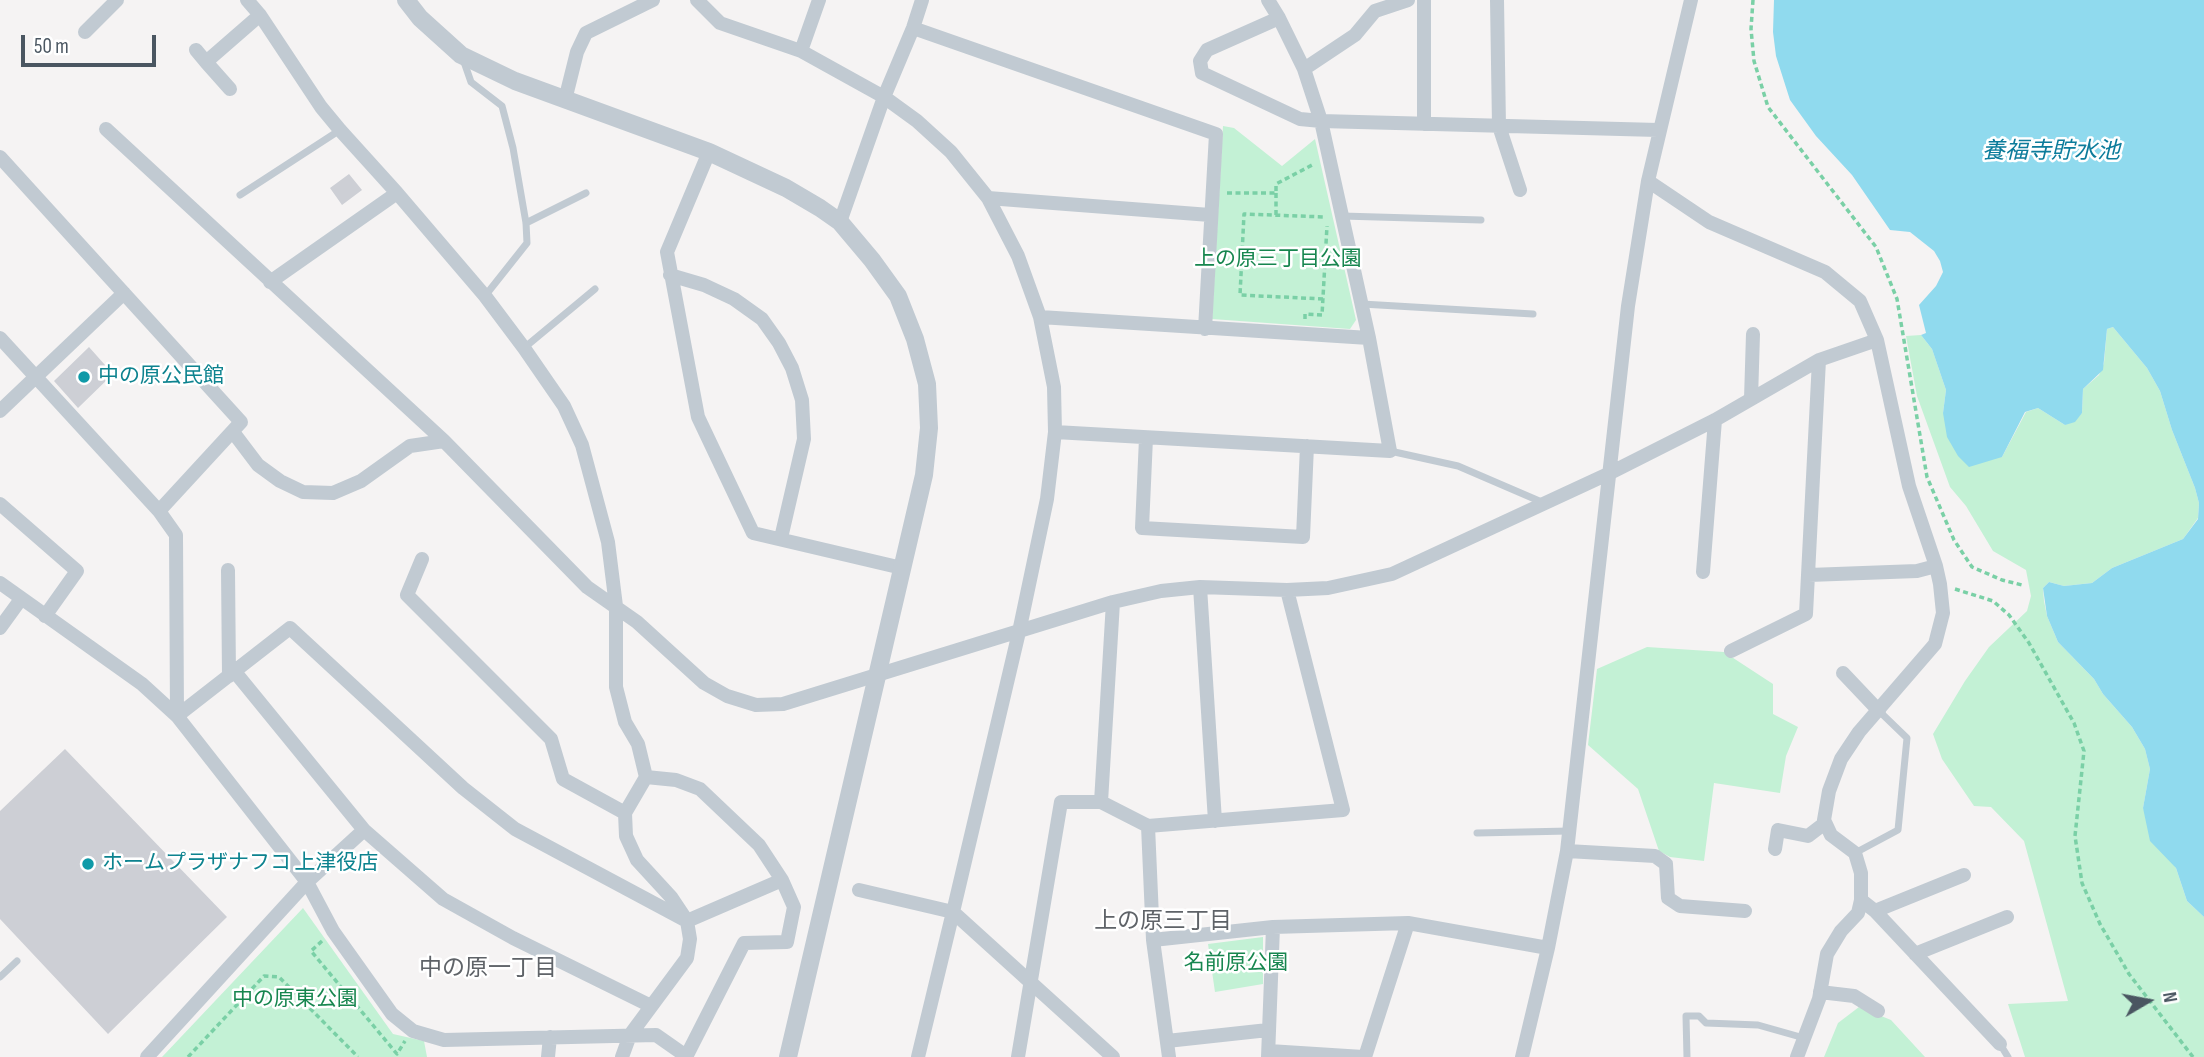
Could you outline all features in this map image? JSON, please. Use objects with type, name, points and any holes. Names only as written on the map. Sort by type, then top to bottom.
[{"type":"street","points":[[85,32],[117,0]]},
{"type":"street","points":[[247,0],[260,15],[321,107],[485,296],[564,406],[582,445],[608,542],[615,606],[615,687],[625,722],[638,744],[646,777],[625,813],[626,836],[637,860],[671,897],[687,921],[690,939],[687,958],[630,1035],[622,1057]]},
{"type":"street","points":[[406,0],[420,18],[461,55],[515,81],[709,152],[786,188],[840,222],[898,296],[915,339],[927,384],[929,428],[924,475],[788,1057]]},
{"type":"street","points":[[565,100],[577,52],[586,33],[653,0]]},
{"type":"street","points":[[697,0],[720,23],[801,51],[884,97],[917,121],[951,152],[988,198],[1018,256],[1040,317],[1054,387],[1055,432],[1047,499],[1019,632],[918,1057]]},
{"type":"street","points":[[801,51],[819,0]]},
{"type":"street","points":[[840,222],[922,0]]},
{"type":"street","points":[[1055,432],[1390,451],[1362,304],[1321,121],[1304,69],[1268,0]]},
{"type":"street","points":[[1304,69],[1355,35],[1375,10],[1408,0]]},
{"type":"street","points":[[1424,0],[1424,124]]},
{"type":"street","points":[[1497,0],[1499,126],[1520,190]]},
{"type":"street","points":[[1522,1057],[1548,948],[1567,851],[1628,306],[1647,181],[1691,0]]},
{"type":"street","points":[[206,62],[260,15]]},
{"type":"street","points":[[1279,18],[1207,50],[1200,61],[1202,74],[1300,119],[1658,130]]},
{"type":"street","points":[[913,28],[1216,134],[1205,328]]},
{"type":"street","points":[[196,50],[230,89]]},
{"type":"street","points":[[106,129],[443,441],[587,587],[638,622],[704,683],[727,696],[756,705],[783,704],[1114,602],[1161,591],[1200,587],[1287,590],[1328,588],[1383,577],[1610,473],[1716,420],[1819,360],[1877,340]]},
{"type":"street","points":[[709,152],[667,252],[698,417],[753,533],[902,568]]},
{"type":"street","points":[[0,157],[241,422],[159,511]]},
{"type":"street","points":[[1647,181],[1709,222],[1825,272],[1860,301],[1877,340],[1909,486],[1940,584],[1943,613],[1935,645],[1859,732],[1840,759],[1829,791],[1824,820],[1831,835],[1855,853],[1861,873],[1861,901],[1858,913],[1841,932],[1827,954],[1820,992],[1797,1057]]},
{"type":"street","points":[[270,282],[397,193]]},
{"type":"street","points":[[988,198],[1210,215]]},
{"type":"street","points":[[670,275],[704,285],[734,299],[762,319],[792,368],[802,400],[804,439],[781,538]]},
{"type":"street","points":[[0,411],[124,293]]},
{"type":"street","points":[[1040,317],[1369,338]]},
{"type":"street","points":[[1751,399],[1753,334]]},
{"type":"street","points":[[0,338],[159,511],[176,535],[177,716]]},
{"type":"street","points":[[1731,651],[1806,614],[1819,360]]},
{"type":"street","points":[[1703,572],[1716,420]]},
{"type":"street","points":[[233,432],[258,465],[280,481],[303,492],[332,493],[361,481],[410,446],[443,441]]},
{"type":"street","points":[[1146,438],[1142,528],[1262,535],[1303,537],[1307,446]]},
{"type":"street","points":[[0,504],[77,571],[45,616]]},
{"type":"street","points":[[422,559],[407,595],[551,739],[563,779],[625,813]]},
{"type":"street","points":[[1809,575],[1917,571],[1936,566]]},
{"type":"street","points":[[228,570],[232,674],[363,830],[443,899],[513,938],[651,1006]]},
{"type":"street","points":[[0,583],[142,684],[177,716],[307,882],[333,931],[392,1014],[413,1031],[444,1040],[656,1035],[686,1056],[744,943],[787,942],[794,907],[782,880],[759,845],[700,789],[676,780],[646,777]]},
{"type":"street","points":[[1200,587],[1215,821]]},
{"type":"street","points":[[1018,1057],[1061,802],[1101,802],[1148,826],[1343,810],[1287,590]]},
{"type":"street","points":[[0,628],[21,599]]},
{"type":"street","points":[[1101,802],[1114,602]]},
{"type":"street","points":[[177,716],[290,628],[463,788],[515,829],[687,921]]},
{"type":"street","points":[[1843,673],[1879,711]]},
{"type":"street","points":[[1774,849],[1779,830],[1808,836],[1825,823]]},
{"type":"street","points":[[1148,826],[1153,940],[1169,1057]]},
{"type":"street","points":[[147,1057],[307,882],[363,830]]},
{"type":"street","points":[[1567,851],[1655,856],[1666,864],[1668,898],[1679,906],[1745,911]]},
{"type":"street","points":[[1875,911],[1964,875]]},
{"type":"street","points":[[687,921],[782,880]]},
{"type":"street","points":[[859,890],[953,912],[1113,1057]]},
{"type":"street","points":[[1861,901],[1875,911],[2000,1044]]},
{"type":"street","points":[[1915,954],[2007,917]]},
{"type":"street","points":[[1153,940],[1273,927],[1408,923],[1548,948]]},
{"type":"street","points":[[1273,927],[1268,1054],[1364,1057],[1408,923]]},
{"type":"street","points":[[1820,992],[1854,996],[1878,1011]]},
{"type":"street","points":[[1167,1041],[1268,1030]]},
{"type":"street","points":[[548,1057],[550,1037]]},
{"type":"lane","points":[[461,55],[471,82],[502,106],[513,148],[526,223],[527,243],[485,296]]},
{"type":"lane","points":[[240,195],[340,130]]},
{"type":"lane","points":[[526,223],[586,193]]},
{"type":"lane","points":[[1341,216],[1481,220]]},
{"type":"lane","points":[[524,348],[594,289]]},
{"type":"lane","points":[[1362,304],[1533,314]]},
{"type":"lane","points":[[1390,451],[1458,466],[1546,503]]},
{"type":"lane","points":[[1855,853],[1898,830],[1907,738],[1879,711]]},
{"type":"lane","points":[[1476,833],[1569,831]]},
{"type":"lane","points":[[0,977],[17,961]]},
{"type":"lane","points":[[1688,1057],[1686,1016],[1699,1016],[1706,1023],[1758,1025],[1804,1038]]},
{"type":"lane","points":[[2000,1044],[2008,1057]]},
{"type":"path","points":[[1276,215],[1276,184],[1328,156]]},
{"type":"path","points":[[1239,193],[1276,193]]},
{"type":"path","points":[[1304,334],[1305,314],[1322,316],[1328,217],[1244,214],[1240,295],[1323,299]]},
{"type":"path","points":[[1940,584],[1993,601],[2009,615],[2029,643],[2074,723],[2084,751],[2075,836],[2082,883],[2100,924],[2129,974],[2193,1057]]},
{"type":"path","points":[[333,931],[311,951],[397,1054],[413,1031]]},
{"type":"path","points":[[188,1057],[264,976],[279,977],[358,1057]]},
{"type":"green space","name":"上の原三丁目公園","points":[[1223,126],[1234,128],[1282,166],[1315,139],[1356,320],[1350,329],[1212,319]]},
{"type":"green space","points":[[2113,327],[2147,368],[2160,391],[2195,488],[2199,503],[2198,518],[2183,539],[2112,568],[2092,583],[2064,586],[2049,582],[2043,588],[2044,601],[2058,642],[2094,679],[2103,694],[2132,727],[2145,749],[2150,769],[2143,808],[2176,868],[2187,901],[2204,917],[2204,1057],[2025,1057],[2008,1004],[2068,1001],[2024,841],[1991,807],[1974,806],[1942,759],[1933,734],[1989,647],[2027,611],[2031,596],[2026,570],[1993,551],[1966,506],[1950,487],[1917,396],[1906,336],[1921,335],[1932,349],[1946,390],[1943,413],[2002,457],[2026,412],[2038,408],[2065,425],[2082,413],[2083,389],[2099,375],[2104,363],[2107,329]]},
{"type":"green space","points":[[1647,647],[1724,652],[1773,684],[1773,714],[1798,727],[1786,756],[1780,793],[1714,783],[1704,861],[1670,857],[1659,851],[1638,789],[1588,745],[1597,669]]},
{"type":"green space","name":"中の原東公園","points":[[303,908],[393,1034],[424,1041],[427,1057],[162,1057]]},
{"type":"green space","name":"名前原公園","points":[[1263,937],[1263,984],[1215,992],[1208,944]]},
{"type":"green space","points":[[1859,1007],[1891,1020],[1925,1057],[1824,1057],[1838,1023]]},
{"type":"water","name":"養福寺貯水池","points":[[1774,0],[2204,0],[2204,917],[2187,901],[2176,868],[2150,841],[2143,808],[2150,769],[2145,749],[2132,727],[2103,694],[2094,679],[2058,642],[2047,616],[2043,588],[2049,582],[2064,586],[2092,583],[2112,568],[2183,539],[2198,519],[2199,503],[2195,488],[2160,391],[2147,368],[2113,327],[2107,329],[2103,370],[2083,389],[2082,413],[2075,422],[2065,425],[2038,408],[2025,412],[2002,457],[1969,467],[1958,456],[1947,437],[1943,413],[1946,390],[1932,349],[1921,335],[1926,333],[1919,305],[1936,286],[1943,272],[1940,261],[1934,251],[1910,232],[1890,230],[1852,175],[1816,136],[1790,100],[1776,56],[1773,32]]},
{"type":"building","points":[[349,174],[362,190],[342,205],[330,188]]},
{"type":"building","name":"中の原公民館","points":[[89,347],[113,374],[78,408],[54,381]]},
{"type":"building","name":"ホームプラザナフコ 上津役店","points":[[65,749],[227,917],[108,1034],[0,919],[0,811]]},
{"type":"place","name":"中の原公民館","points":[[84,377]]},
{"type":"place","name":"ホームプラザナフコ 上津役店","points":[[88,864]]},
{"type":"district","name":"上の原三丁目","points":[[1163,922]]},
{"type":"district","name":"中の原一丁目","points":[[488,969]]}]
